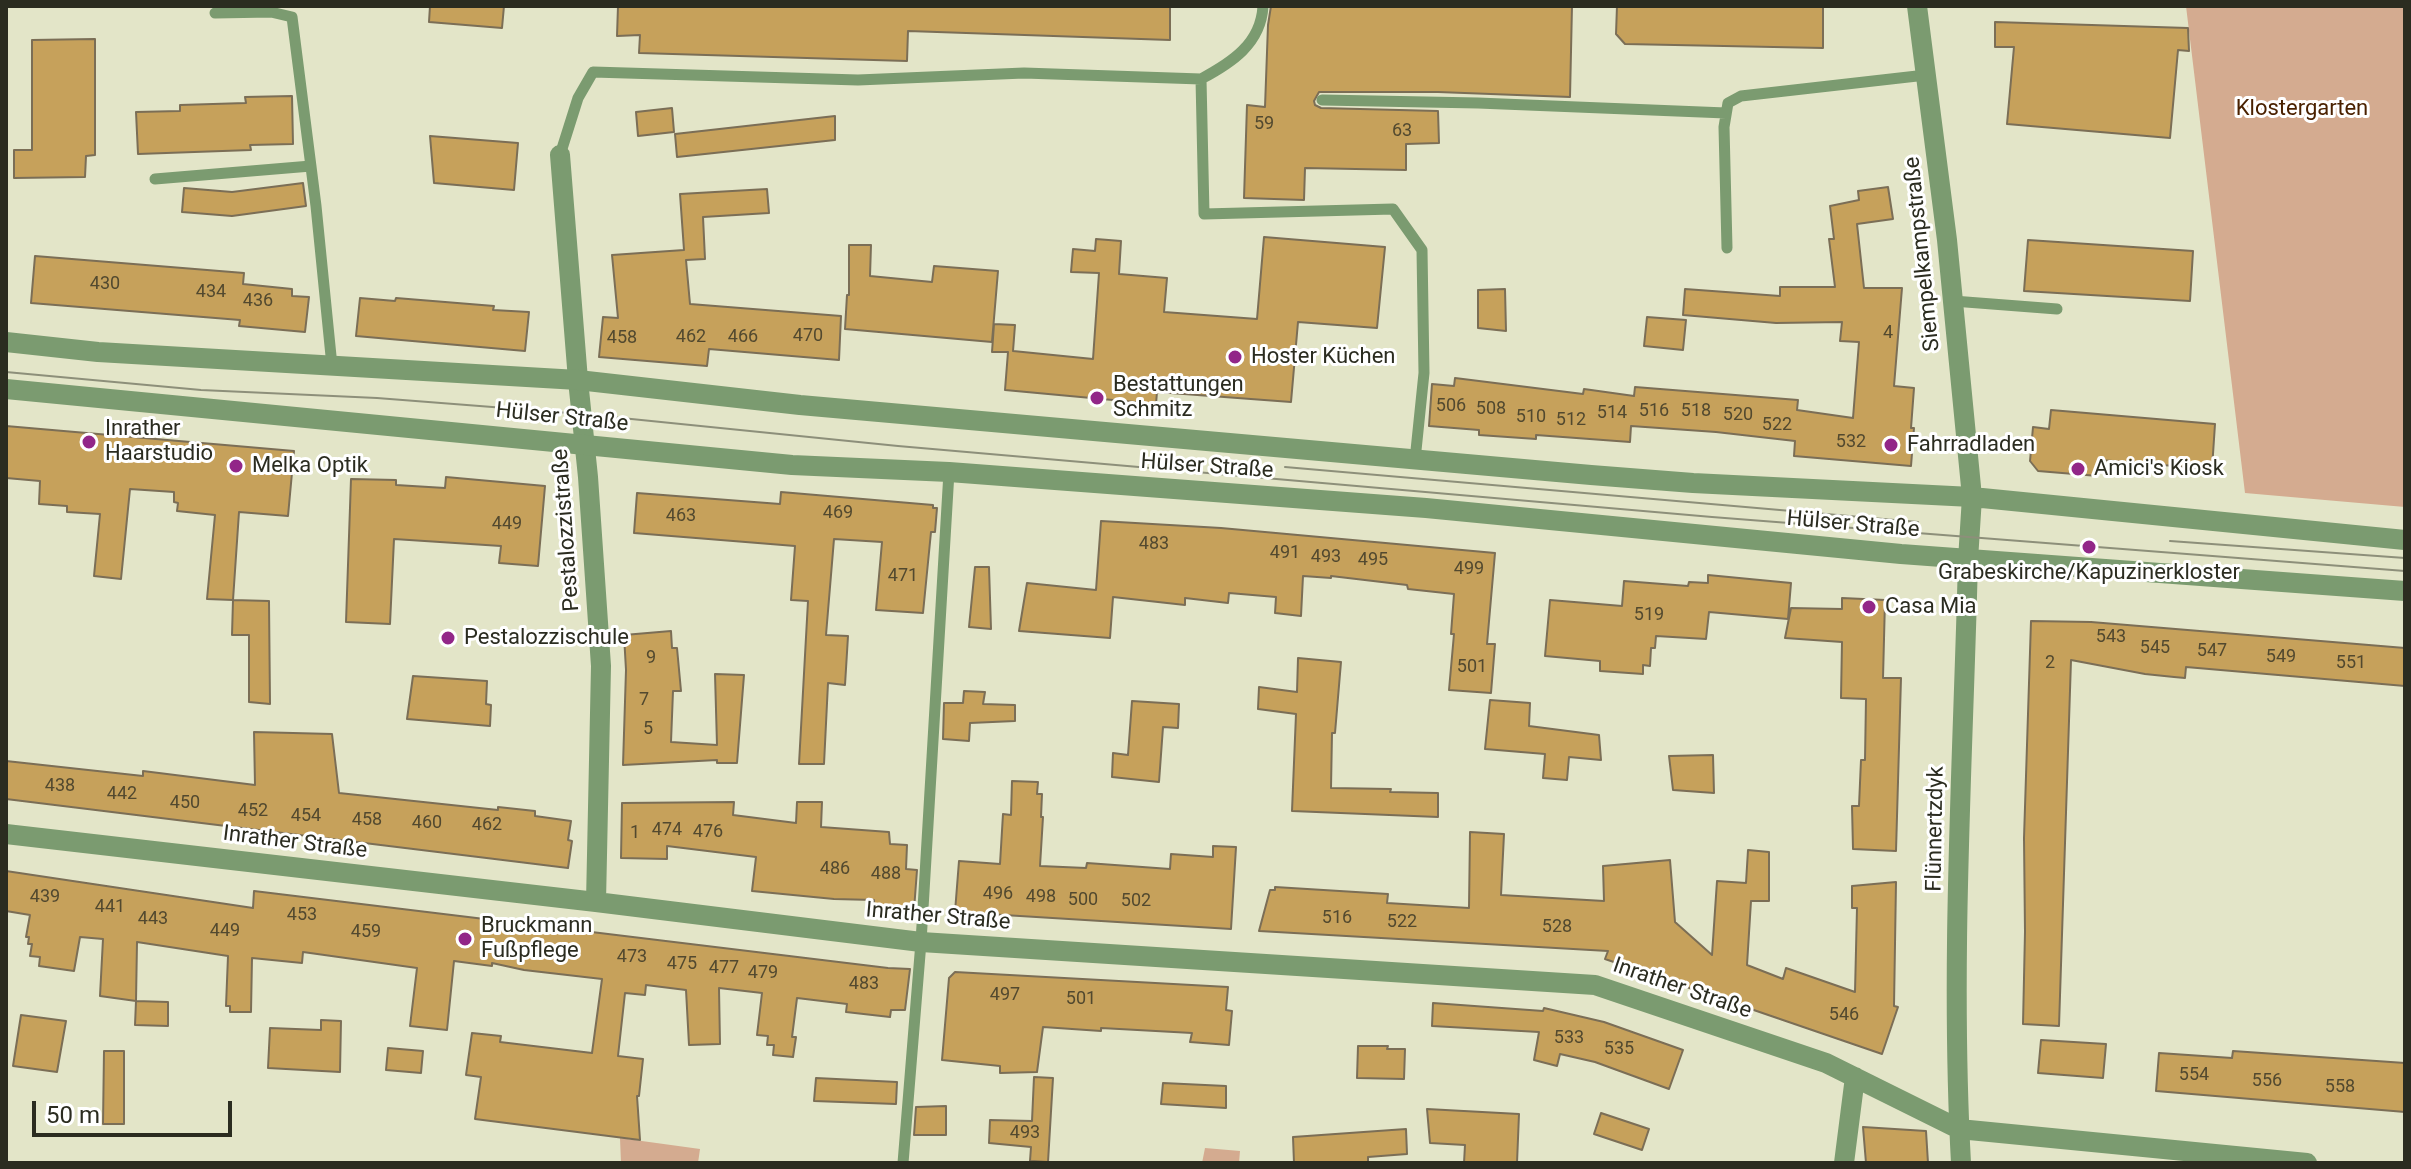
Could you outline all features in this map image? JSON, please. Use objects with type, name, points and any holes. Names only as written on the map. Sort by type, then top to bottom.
[{"type":"street","name":"Siempelkampstraße","points":[[1917,6],[1953,301],[1972,497]]},
{"type":"street","name":"Pestalozzistraße","points":[[560,155],[601,666],[596,902]]},
{"type":"street","name":"Hülser Straße","points":[[6,342],[98,352],[578,380],[800,405],[1415,460],[1693,483],[1972,497],[2405,540]]},
{"type":"street","name":"Hülser Straße","points":[[6,389],[792,465],[949,472],[1426,508],[1968,560],[2405,591]]},
{"type":"street","name":"Flünnertzdyk","points":[[1961,1163],[1957,1059],[1959,822],[1972,497]]},
{"type":"street","name":"Inrather Straße","points":[[6,834],[921,942],[1595,985],[1826,1063],[1959,1129],[2196,1158],[2307,1163]]},
{"type":"street","points":[[1844,1163],[1855,1077]]},
{"type":"lane","points":[[560,155],[578,98],[593,72],[858,80],[1024,73],[1201,79],[1231,62],[1250,43],[1263,6]]},
{"type":"lane","points":[[215,13],[271,12],[292,17],[332,366]]},
{"type":"lane","points":[[1727,248],[1724,127],[1728,103],[1741,96],[1926,75]]},
{"type":"lane","points":[[1201,79],[1204,214],[1393,209],[1422,250],[1424,373],[1415,460]]},
{"type":"lane","points":[[1322,100],[1726,113]]},
{"type":"lane","points":[[155,179],[311,166]]},
{"type":"lane","points":[[1953,301],[2057,309]]},
{"type":"lane","points":[[903,1163],[921,942],[949,472]]},
{"type":"green space","name":"Klostergarten","points":[[2186,6],[2405,6],[2405,507],[2245,493]]},
{"type":"green space","points":[[620,1138],[700,1149],[698,1163],[621,1163]]},
{"type":"green space","points":[[1205,1148],[1240,1151],[1239,1163],[1202,1163]]},
{"type":"building","points":[[430,6],[504,6],[502,28],[429,22]]},
{"type":"building","points":[[618,6],[1170,6],[1170,40],[908,31],[907,61],[639,53],[640,35],[617,36]]},
{"type":"building","points":[[1271,6],[1572,6],[1570,97],[1319,92],[1314,101],[1321,108],[1438,111],[1439,143],[1406,144],[1406,170],[1305,168],[1304,200],[1244,198],[1247,105],[1265,107]]},
{"type":"building","points":[[1617,6],[1823,6],[1823,48],[1625,44],[1616,34]]},
{"type":"building","points":[[1995,22],[2188,28],[2189,51],[2178,50],[2170,138],[2007,124],[2014,47],[1995,47]]},
{"type":"building","points":[[95,39],[95,155],[86,156],[85,177],[14,178],[14,150],[32,150],[32,40]]},
{"type":"building","points":[[292,96],[293,144],[250,145],[251,150],[138,154],[136,112],[180,111],[180,105],[246,103],[245,97]]},
{"type":"building","points":[[672,108],[674,132],[638,136],[636,112]]},
{"type":"building","points":[[835,116],[835,140],[677,157],[675,134]]},
{"type":"building","points":[[430,136],[518,143],[514,190],[434,183]]},
{"type":"building","points":[[303,183],[306,206],[232,216],[182,212],[184,188],[232,192]]},
{"type":"building","points":[[1888,187],[1893,219],[1857,224],[1864,288],[1902,288],[1894,386],[1914,388],[1911,466],[1794,456],[1795,441],[1716,432],[1631,426],[1630,442],[1536,435],[1536,439],[1479,435],[1479,430],[1429,426],[1432,384],[1454,386],[1455,378],[1583,394],[1584,389],[1634,396],[1635,387],[1798,400],[1797,410],[1853,418],[1859,342],[1840,341],[1842,322],[1776,323],[1683,315],[1685,289],[1780,296],[1780,287],[1835,287],[1829,239],[1834,239],[1830,206],[1859,200],[1858,191]]},
{"type":"building","points":[[767,189],[769,213],[703,217],[705,259],[686,260],[690,304],[841,316],[839,360],[709,349],[707,366],[599,357],[603,317],[618,318],[612,255],[684,250],[680,194]]},
{"type":"building","points":[[1264,237],[1385,247],[1377,328],[1298,322],[1291,402],[1157,392],[1156,404],[1005,390],[1008,352],[992,352],[994,324],[1015,325],[1013,351],[1093,359],[1099,273],[1071,272],[1073,249],[1095,251],[1096,239],[1121,241],[1119,274],[1167,278],[1164,312],[1257,319]]},
{"type":"building","points":[[2028,240],[2193,251],[2190,301],[2024,291]]},
{"type":"building","points":[[849,245],[871,245],[870,276],[932,282],[934,266],[998,271],[992,342],[845,329]]},
{"type":"building","points":[[35,256],[244,273],[243,284],[292,289],[292,296],[309,297],[305,332],[239,326],[240,320],[31,303]]},
{"type":"building","points":[[1505,289],[1506,331],[1478,328],[1478,290]]},
{"type":"building","points":[[360,298],[494,306],[493,310],[529,312],[525,351],[356,336]]},
{"type":"building","points":[[1647,317],[1686,320],[1683,350],[1644,346]]},
{"type":"building","points":[[2051,410],[2215,424],[2212,469],[2100,460],[2098,476],[2038,471],[2030,461],[2033,427],[2049,429]]},
{"type":"building","points":[[6,426],[294,451],[288,516],[239,512],[233,600],[207,599],[215,515],[177,511],[174,492],[130,489],[121,579],[94,576],[100,514],[67,512],[67,506],[39,504],[40,481],[6,478]]},
{"type":"building","points":[[446,477],[545,486],[538,566],[499,563],[501,546],[394,539],[390,624],[346,622],[351,479],[396,480],[396,485],[445,488]]},
{"type":"building","points":[[781,492],[933,505],[937,508],[935,532],[931,532],[923,613],[876,610],[882,542],[834,539],[826,635],[848,636],[845,685],[828,683],[824,764],[799,764],[808,601],[791,600],[795,546],[634,533],[637,493],[780,504]]},
{"type":"building","points":[[1101,521],[1221,528],[1495,553],[1487,644],[1495,644],[1491,693],[1449,690],[1454,594],[1408,589],[1407,585],[1331,576],[1303,576],[1301,616],[1275,613],[1276,597],[1229,593],[1228,603],[1185,598],[1185,605],[1113,597],[1110,638],[1019,631],[1027,583],[1096,590]]},
{"type":"building","points":[[975,567],[989,567],[991,629],[969,627]]},
{"type":"building","points":[[1708,575],[1791,583],[1788,619],[1709,612],[1706,639],[1656,636],[1655,648],[1651,648],[1650,666],[1643,665],[1643,674],[1600,671],[1600,661],[1545,656],[1550,600],[1622,606],[1624,581],[1688,586],[1689,582],[1708,583]]},
{"type":"building","points":[[1842,598],[1885,600],[1883,678],[1901,678],[1896,851],[1853,849],[1852,806],[1859,806],[1861,760],[1865,760],[1866,699],[1841,698],[1842,642],[1785,638],[1791,608],[1842,609]]},
{"type":"building","points":[[233,600],[269,601],[270,704],[249,702],[249,635],[232,635]]},
{"type":"building","points":[[2031,621],[2091,622],[2405,648],[2405,686],[2186,667],[2185,678],[2071,660],[2059,1026],[2023,1024],[2024,838]]},
{"type":"building","points":[[671,631],[672,648],[677,648],[681,691],[673,691],[671,742],[717,745],[715,674],[744,675],[737,763],[717,763],[717,760],[623,765],[624,635]]},
{"type":"building","points":[[1298,658],[1341,662],[1335,733],[1332,733],[1331,788],[1438,793],[1438,817],[1292,811],[1296,714],[1258,709],[1259,687],[1297,692]]},
{"type":"building","points":[[413,676],[487,681],[486,704],[491,705],[490,726],[407,719]]},
{"type":"building","points":[[964,691],[985,692],[983,704],[1015,705],[1015,721],[970,723],[969,741],[943,739],[944,703],[963,703]]},
{"type":"building","points":[[1490,700],[1530,703],[1529,726],[1599,735],[1601,760],[1569,757],[1567,780],[1543,778],[1545,754],[1485,749]]},
{"type":"building","points":[[1132,701],[1179,704],[1178,728],[1163,727],[1159,782],[1112,777],[1113,753],[1128,755]]},
{"type":"building","points":[[254,732],[332,734],[339,793],[535,811],[535,816],[571,821],[568,868],[6,799],[6,761],[143,776],[143,771],[255,785]]},
{"type":"building","points":[[1713,755],[1714,793],[1673,790],[1669,756]]},
{"type":"building","points":[[1012,781],[1038,782],[1037,794],[1042,794],[1040,866],[1086,868],[1087,863],[1170,869],[1171,854],[1213,857],[1213,846],[1236,847],[1231,929],[955,912],[959,861],[1000,864],[1003,814],[1011,815]]},
{"type":"building","points":[[734,802],[733,815],[796,823],[797,802],[822,802],[821,827],[889,832],[890,844],[907,845],[906,869],[917,870],[914,910],[874,908],[874,900],[752,891],[756,857],[667,846],[667,859],[621,858],[622,803]]},
{"type":"building","points":[[1470,832],[1504,834],[1501,895],[1604,901],[1603,866],[1670,860],[1675,922],[1712,955],[1717,881],[1746,883],[1748,850],[1769,852],[1769,901],[1751,901],[1747,965],[1783,979],[1786,968],[1855,992],[1857,908],[1852,908],[1852,886],[1896,882],[1894,1006],[1898,1007],[1882,1054],[1605,959],[1608,951],[1259,931],[1270,890],[1275,890],[1275,887],[1388,894],[1387,903],[1469,908]]},
{"type":"building","points":[[6,871],[253,908],[254,891],[910,969],[905,1010],[891,1010],[890,1017],[846,1012],[847,1004],[797,998],[793,1057],[773,1055],[774,1045],[767,1045],[768,1036],[757,1035],[762,993],[719,988],[720,1044],[689,1045],[686,990],[646,985],[645,995],[625,993],[618,1056],[643,1059],[637,1096],[640,1140],[475,1119],[481,1077],[466,1075],[472,1033],[501,1036],[500,1042],[592,1053],[602,979],[492,963],[492,966],[454,961],[447,1030],[410,1026],[417,968],[303,952],[302,963],[252,958],[251,1012],[230,1012],[230,1006],[226,1006],[228,956],[137,942],[136,1001],[100,996],[103,939],[80,937],[74,971],[39,966],[40,957],[30,956],[32,944],[28,944],[29,937],[26,937],[30,915],[6,911]]},
{"type":"building","points":[[955,972],[1228,987],[1226,1010],[1232,1011],[1229,1045],[1190,1042],[1192,1033],[1043,1027],[1037,1072],[1000,1073],[1000,1066],[942,1060],[949,978]]},
{"type":"building","points":[[136,1001],[168,1002],[168,1026],[135,1025]]},
{"type":"building","points":[[1433,1003],[1543,1011],[1544,1008],[1604,1022],[1683,1050],[1669,1089],[1595,1062],[1560,1054],[1557,1066],[1534,1060],[1539,1032],[1432,1026]]},
{"type":"building","points":[[21,1015],[66,1021],[57,1072],[13,1066]]},
{"type":"building","points":[[321,1020],[341,1021],[340,1072],[268,1068],[270,1028],[321,1030]]},
{"type":"building","points":[[2041,1040],[2106,1044],[2103,1078],[2038,1073]]},
{"type":"building","points":[[1358,1046],[1405,1049],[1404,1079],[1357,1078]]},
{"type":"building","points":[[388,1048],[423,1051],[421,1073],[386,1070]]},
{"type":"building","points":[[104,1051],[124,1051],[124,1124],[103,1124]]},
{"type":"building","points":[[2233,1051],[2405,1063],[2405,1112],[2156,1091],[2159,1053],[2232,1058]]},
{"type":"building","points":[[1034,1077],[1053,1078],[1048,1162],[1030,1161],[1031,1147],[989,1143],[990,1120],[1032,1121]]},
{"type":"building","points":[[816,1078],[897,1082],[896,1104],[814,1101]]},
{"type":"building","points":[[1163,1083],[1226,1086],[1226,1108],[1161,1104]]},
{"type":"building","points":[[946,1106],[946,1135],[914,1135],[916,1107]]},
{"type":"building","points":[[1427,1109],[1519,1114],[1517,1163],[1464,1163],[1465,1145],[1430,1143]]},
{"type":"building","points":[[1601,1113],[1649,1129],[1642,1150],[1594,1134]]},
{"type":"building","points":[[1863,1127],[1926,1131],[1928,1163],[1866,1163]]},
{"type":"building","points":[[1406,1129],[1407,1154],[1368,1157],[1368,1163],[1294,1163],[1293,1137]]},
{"type":"tram line","points":[[6,372],[201,390],[377,398],[582,414],[898,446],[1712,517],[2405,571]]},
{"type":"tram line","points":[[1285,467],[1918,522]]},
{"type":"tram line","points":[[2170,541],[2405,558]]},
{"type":"place","name":"Hoster Küchen","points":[[1235,357]]},
{"type":"place","name":"Bestattungen Schmitz","points":[[1097,398]]},
{"type":"place","name":"Inrather Haarstudio","points":[[89,442]]},
{"type":"place","name":"Fahrradladen","points":[[1891,445]]},
{"type":"place","name":"Melka Optik","points":[[236,466]]},
{"type":"place","name":"Amici's Kiosk","points":[[2078,469]]},
{"type":"place","name":"Grabeskirche/Kapuzinerkloster","points":[[2089,547]]},
{"type":"place","name":"Casa Mia","points":[[1869,607]]},
{"type":"place","name":"Pestalozzischule","points":[[448,638]]},
{"type":"place","name":"Bruckmann Fußpflege","points":[[465,939]]}]
